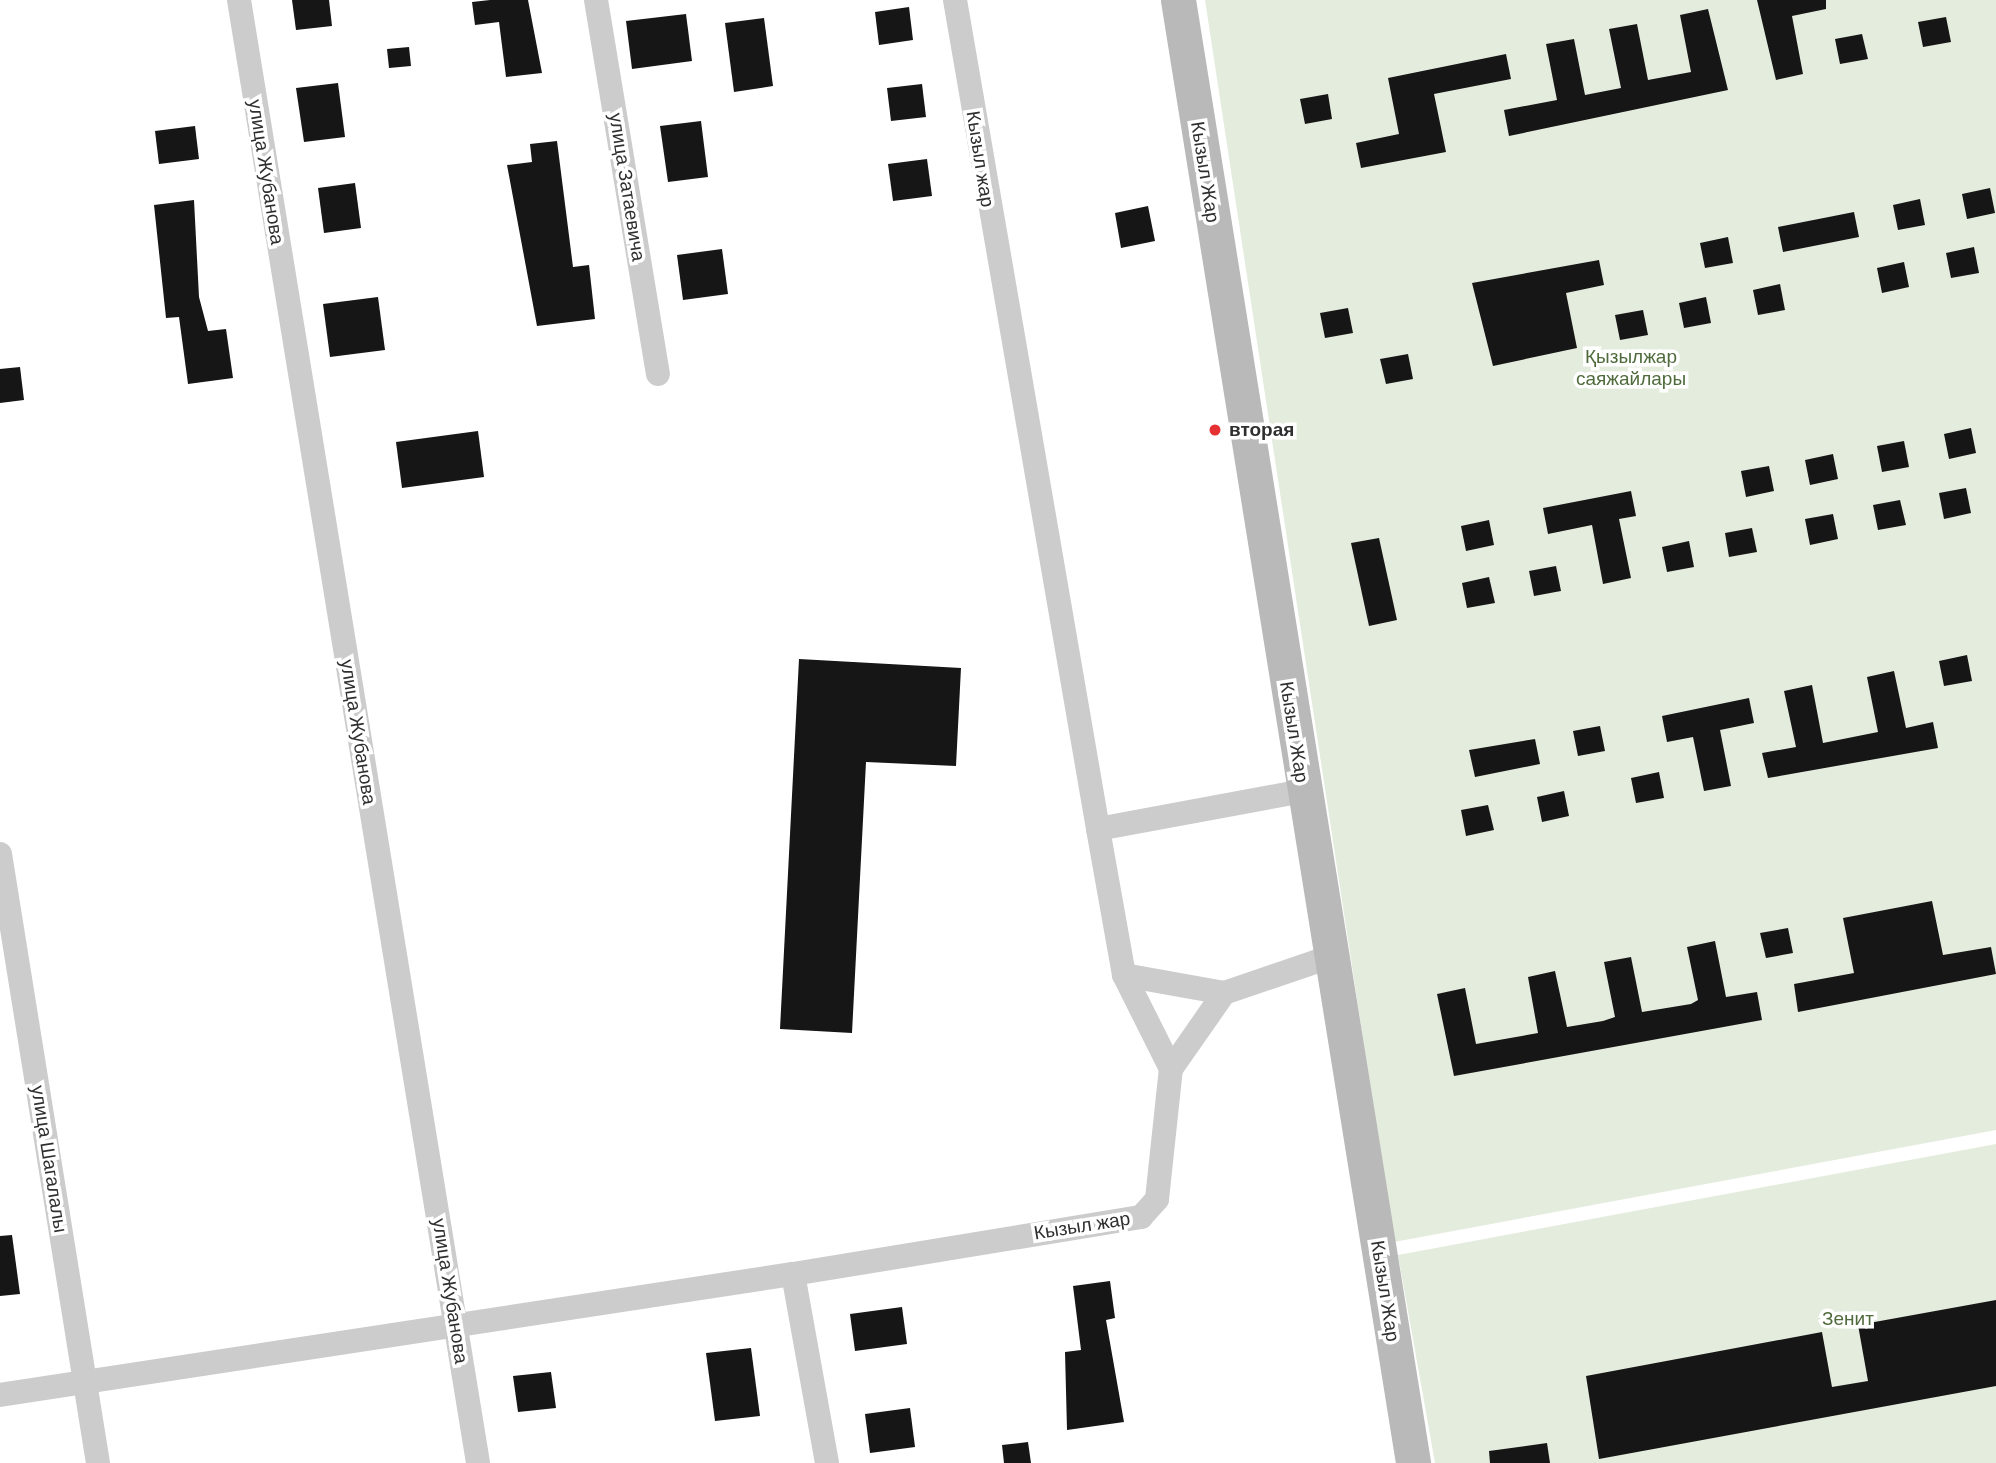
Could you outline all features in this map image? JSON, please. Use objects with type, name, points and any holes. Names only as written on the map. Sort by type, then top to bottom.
[{"type":"main road","name":"Кызыл Жар","points":[[1178,0],[1413,1463]]},
{"type":"street","name":"улица Жубанова","points":[[239,0],[478,1463]]},
{"type":"street","name":"улица Затаевича","points":[[596,0],[658,374]]},
{"type":"street","name":"Кызыл жар","points":[[956,0],[1005,317],[1124,975],[1171,1069]]},
{"type":"street","points":[[1098,829],[1304,791]]},
{"type":"street","name":"улица Шагалалы","points":[[0,854],[98,1463]]},
{"type":"street","points":[[1124,975],[1224,993],[1330,957]]},
{"type":"street","name":"Кызыл жар","points":[[0,1395],[456,1321],[797,1285],[1141,1217],[1157,1199],[1171,1069],[1224,993]]},
{"type":"street","points":[[797,1285],[828,1463]]},
{"type":"green space","name":"Қызылжар саяжайлары","points":[[1205,0],[1996,0],[1996,1130],[1394,1242]]},
{"type":"green space","name":"Зенит","points":[[1996,1144],[1996,1463],[1435,1463],[1398,1255]]},
{"type":"building","points":[[292,0],[329,0],[332,26],[296,30]]},
{"type":"building","points":[[528,0],[542,73],[506,77],[499,22],[475,25],[472,2]]},
{"type":"building","points":[[1757,0],[1826,0],[1826,9],[1792,16],[1803,74],[1776,80]]},
{"type":"building","points":[[909,7],[913,40],[879,45],[875,12]]},
{"type":"building","points":[[1708,9],[1728,90],[1509,136],[1504,110],[1557,100],[1546,44],[1574,39],[1585,95],[1621,88],[1609,29],[1637,24],[1648,80],[1691,72],[1680,15]]},
{"type":"building","points":[[686,14],[692,61],[632,69],[626,21]]},
{"type":"building","points":[[1946,17],[1951,42],[1923,47],[1918,22]]},
{"type":"building","points":[[764,18],[773,86],[734,92],[725,23]]},
{"type":"building","points":[[1862,34],[1868,59],[1840,64],[1835,39]]},
{"type":"building","points":[[409,47],[411,66],[389,68],[387,49]]},
{"type":"building","points":[[1506,54],[1511,79],[1434,94],[1446,152],[1361,168],[1356,143],[1399,134],[1388,78]]},
{"type":"building","points":[[338,83],[345,137],[304,142],[296,88]]},
{"type":"building","points":[[922,84],[926,117],[891,121],[887,88]]},
{"type":"building","points":[[1328,94],[1332,119],[1305,124],[1300,99]]},
{"type":"building","points":[[701,121],[708,177],[668,182],[660,126]]},
{"type":"building","points":[[195,126],[199,159],[159,164],[155,131]]},
{"type":"building","points":[[557,141],[573,267],[589,265],[595,319],[537,326],[507,165],[532,162],[530,144]]},
{"type":"building","points":[[927,159],[932,196],[893,201],[888,164]]},
{"type":"building","points":[[355,183],[361,228],[324,233],[318,188]]},
{"type":"building","points":[[1990,188],[1995,213],[1967,219],[1962,194]]},
{"type":"building","points":[[1920,199],[1925,225],[1898,230],[1893,205]]},
{"type":"building","points":[[194,200],[199,297],[208,331],[226,329],[233,378],[188,384],[179,317],[166,318],[154,205]]},
{"type":"building","points":[[1148,206],[1155,241],[1121,248],[1115,213]]},
{"type":"building","points":[[1854,212],[1859,237],[1783,252],[1778,227]]},
{"type":"building","points":[[1728,237],[1733,263],[1705,268],[1700,243]]},
{"type":"building","points":[[1974,247],[1979,273],[1951,278],[1946,253]]},
{"type":"building","points":[[722,249],[728,294],[683,300],[677,255]]},
{"type":"building","points":[[1599,260],[1604,285],[1566,293],[1577,348],[1493,366],[1472,283]]},
{"type":"building","points":[[1904,262],[1909,287],[1882,293],[1877,268]]},
{"type":"building","points":[[1780,284],[1785,310],[1758,315],[1753,290]]},
{"type":"building","points":[[378,297],[385,350],[330,357],[323,304]]},
{"type":"building","points":[[1706,297],[1711,323],[1684,328],[1679,303]]},
{"type":"building","points":[[1348,308],[1353,333],[1325,338],[1320,313]]},
{"type":"building","points":[[1643,310],[1648,335],[1620,340],[1615,315]]},
{"type":"building","points":[[1408,354],[1413,379],[1386,384],[1380,359]]},
{"type":"building","points":[[20,367],[24,400],[0,403],[0,369]]},
{"type":"building","points":[[1971,428],[1976,453],[1949,459],[1944,434]]},
{"type":"building","points":[[478,431],[484,477],[402,488],[396,442]]},
{"type":"building","points":[[1904,441],[1909,467],[1882,472],[1877,446]]},
{"type":"building","points":[[1833,454],[1838,479],[1810,485],[1805,460]]},
{"type":"building","points":[[1769,466],[1774,491],[1746,497],[1741,471]]},
{"type":"building","points":[[1966,488],[1971,513],[1944,519],[1939,493]]},
{"type":"building","points":[[1631,491],[1636,516],[1619,519],[1631,578],[1603,584],[1592,525],[1548,534],[1543,508]]},
{"type":"building","points":[[1900,500],[1906,525],[1878,530],[1873,505]]},
{"type":"building","points":[[1833,514],[1838,539],[1810,545],[1805,519]]},
{"type":"building","points":[[1489,520],[1494,545],[1466,551],[1461,526]]},
{"type":"building","points":[[1752,528],[1757,552],[1729,557],[1725,533]]},
{"type":"building","points":[[1379,538],[1397,620],[1369,626],[1351,543]]},
{"type":"building","points":[[1689,541],[1694,567],[1667,572],[1662,547]]},
{"type":"building","points":[[1556,566],[1561,591],[1534,596],[1529,571]]},
{"type":"building","points":[[1489,577],[1495,603],[1467,608],[1462,583]]},
{"type":"building","points":[[1967,655],[1972,681],[1944,686],[1939,661]]},
{"type":"building","points":[[799,659],[961,668],[956,766],[866,762],[852,1033],[780,1029]]},
{"type":"building","points":[[1894,671],[1906,728],[1933,722],[1938,748],[1768,778],[1762,753],[1796,747],[1784,691],[1812,685],[1823,743],[1878,732],[1867,677]]},
{"type":"building","points":[[1749,698],[1754,723],[1720,730],[1731,786],[1704,791],[1693,737],[1667,742],[1662,716]]},
{"type":"building","points":[[1600,726],[1605,751],[1578,756],[1573,731]]},
{"type":"building","points":[[1535,739],[1540,764],[1475,777],[1469,750]]},
{"type":"building","points":[[1659,772],[1664,798],[1636,803],[1631,778]]},
{"type":"building","points":[[1564,791],[1569,816],[1542,822],[1537,797]]},
{"type":"building","points":[[1488,805],[1494,830],[1466,836],[1461,810]]},
{"type":"building","points":[[1932,901],[1943,955],[1991,947],[1996,974],[1798,1012],[1794,984],[1854,973],[1843,918]]},
{"type":"building","points":[[1788,928],[1793,953],[1766,958],[1760,933]]},
{"type":"building","points":[[1715,941],[1726,997],[1757,992],[1762,1020],[1454,1076],[1437,994],[1465,988],[1476,1044],[1538,1033],[1528,977],[1555,971],[1567,1027],[1603,1021],[1615,1017],[1604,962],[1631,957],[1642,1012],[1691,1004],[1698,1000],[1687,947]]},
{"type":"building","points":[[12,1235],[20,1294],[0,1296],[0,1236]]},
{"type":"building","points":[[1110,1281],[1115,1318],[1106,1320],[1124,1422],[1067,1430],[1065,1352],[1081,1350],[1073,1286]]},
{"type":"building","points":[[1996,1300],[1996,1386],[1599,1459],[1586,1376],[1822,1332],[1832,1387],[1868,1381],[1858,1325]]},
{"type":"building","points":[[902,1307],[907,1344],[855,1351],[850,1314]]},
{"type":"building","points":[[751,1348],[760,1416],[715,1421],[706,1353]]},
{"type":"building","points":[[551,1372],[556,1408],[518,1412],[513,1376]]},
{"type":"building","points":[[910,1408],[915,1447],[870,1453],[865,1414]]},
{"type":"building","points":[[1028,1442],[1031,1463],[1004,1463],[1002,1445]]},
{"type":"building","points":[[1547,1443],[1550,1463],[1490,1463],[1489,1451]]},
{"type":"place","name":"вторая","points":[[1215,430]]}]
